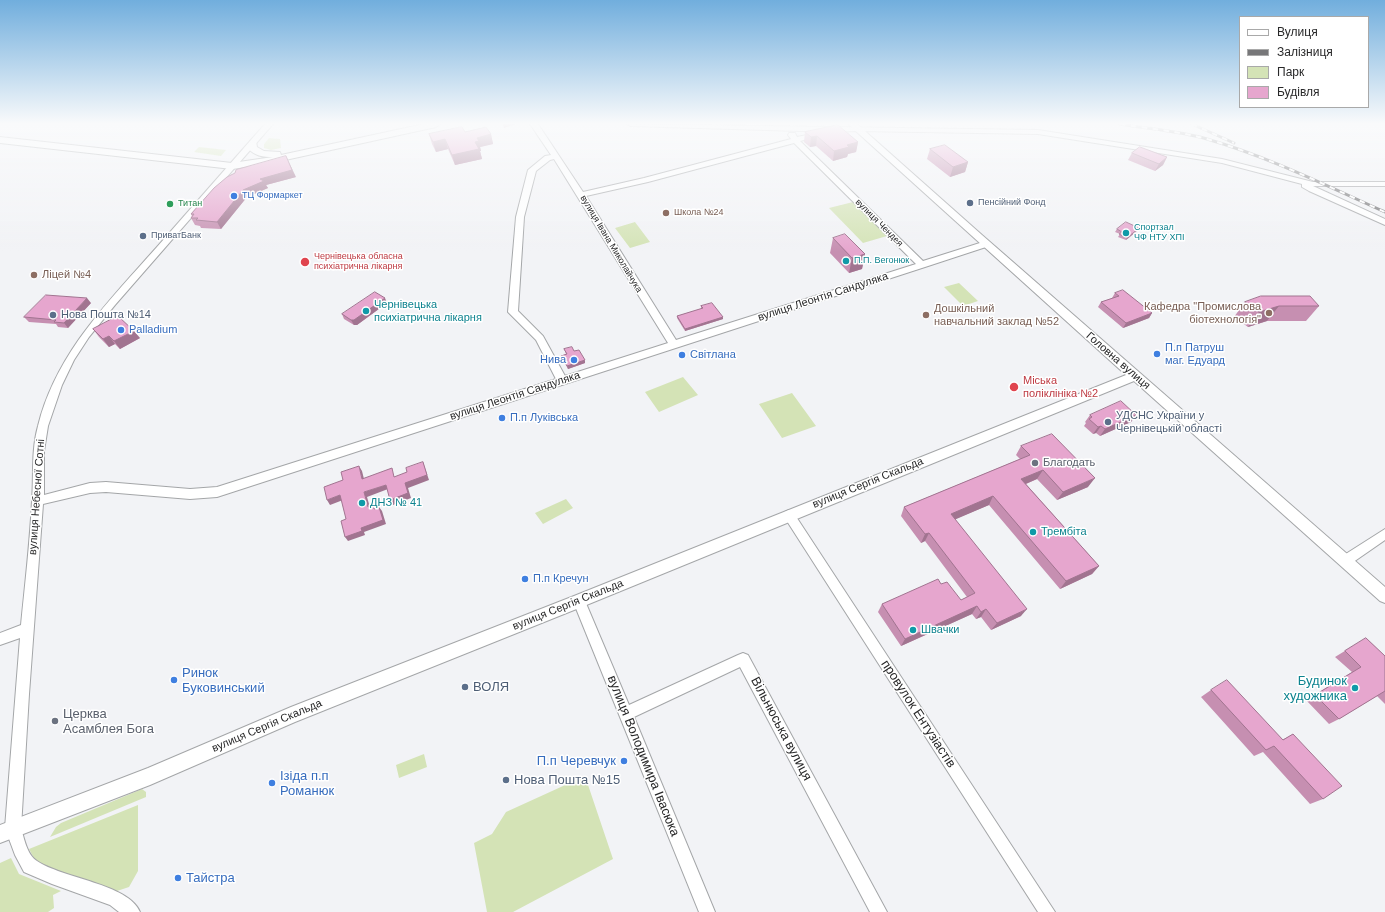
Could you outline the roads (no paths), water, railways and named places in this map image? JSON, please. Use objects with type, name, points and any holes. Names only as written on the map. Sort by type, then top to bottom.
[{"type":"main road","name":"Головна вулиця","points":[[900,167],[1385,596]]},
{"type":"main road","name":"вулиця Сергія Скальда","points":[[7,831],[150,776],[291,715],[579,601],[1135,376]]},
{"type":"street","name":"вулиця Небесної Сотні","points":[[7,831],[27,629],[38,501],[39,451],[43,426],[57,385],[70,359],[86,334],[112,302],[232,167]]},
{"type":"street","points":[[537,167],[532,170],[520,217],[513,312],[540,338],[562,380]]},
{"type":"street","name":"вулиця Івана Миколайчука","points":[[561,167],[581,195],[674,345]]},
{"type":"street","points":[[581,195],[695,167]]},
{"type":"street","name":"вулиця Чендея","points":[[822,167],[922,265]]},
{"type":"street","points":[[1244,167],[1320,185],[1385,184]]},
{"type":"street","points":[[1304,182],[1306,186],[1312,189],[1385,222]]},
{"type":"street","name":"вулиця Леонтія Сандуляка","points":[[38,501],[90,488],[106,486],[190,494],[218,492],[986,244]]},
{"type":"street","name":"провулок Ентузіастів","points":[[789,515],[1047,912]]},
{"type":"street","points":[[1345,561],[1385,534]]},
{"type":"street","name":"вулиця Володимира Івасюка","points":[[579,601],[707,912]]},
{"type":"street","points":[[0,639],[27,629]]},
{"type":"street","name":"Вільнюська вулиця","points":[[626,714],[744,659],[880,912]]},
{"type":"street","points":[[7,831],[30,866],[52,876],[115,899],[132,912]]},
{"type":"railway","points":[[1284,167],[1385,212]]},
{"type":"place","name":"ТЦ Формаркет","points":[[234,196]]},
{"type":"place","name":"Пенсійний Фонд","points":[[970,203]]},
{"type":"place","name":"Титан","points":[[170,204]]},
{"type":"place","name":"Школа №24","points":[[666,213]]},
{"type":"place","name":"Спортзал ЧФ НТУ ХПІ","points":[[1126,233]]},
{"type":"place","name":"ПриватБанк","points":[[143,236]]},
{"type":"place","name":"П.П. Вегонюк","points":[[846,261]]},
{"type":"place","name":"Чернівецька обласна психіатрична лікарня","points":[[305,262]]},
{"type":"place","name":"Ліцей №4","points":[[34,275]]},
{"type":"place","name":"Чернівецька психіатрична лікарня","points":[[366,311]]},
{"type":"place","name":"Кафедра \"Промислова біотехнологія\"","points":[[1269,313]]},
{"type":"place","name":"Нова Пошта №14","points":[[53,315]]},
{"type":"place","name":"Дошкільний навчальний заклад №52","points":[[926,315]]},
{"type":"place","name":"Palladium","points":[[121,330]]},
{"type":"place","name":"П.п Патруш маг. Едуард","points":[[1157,354]]},
{"type":"place","name":"Світлана","points":[[682,355]]},
{"type":"place","name":"Нива","points":[[574,360]]},
{"type":"place","name":"Міська поліклініка №2","points":[[1014,387]]},
{"type":"place","name":"П.п Луківська","points":[[502,418]]},
{"type":"place","name":"УДСНС України у Чернівецькій області","points":[[1108,422]]},
{"type":"place","name":"Благодать","points":[[1035,463]]},
{"type":"place","name":"ДНЗ № 41","points":[[362,503]]},
{"type":"place","name":"Трембіта","points":[[1033,532]]},
{"type":"place","name":"П.п Кречун","points":[[525,579]]},
{"type":"place","name":"Швачки","points":[[913,630]]},
{"type":"place","name":"Ринок Буковинський","points":[[174,680]]},
{"type":"place","name":"ВОЛЯ","points":[[465,687]]},
{"type":"place","name":"Будинок художника","points":[[1355,688]]},
{"type":"place","name":"Церква Асамблея Бога","points":[[55,721]]},
{"type":"place","name":"П.п Черевчук","points":[[624,761]]},
{"type":"place","name":"Нова Пошта №15","points":[[506,780]]},
{"type":"place","name":"Ізіда п.п Романюк","points":[[272,783]]},
{"type":"place","name":"Тайстра","points":[[178,878]]}]
